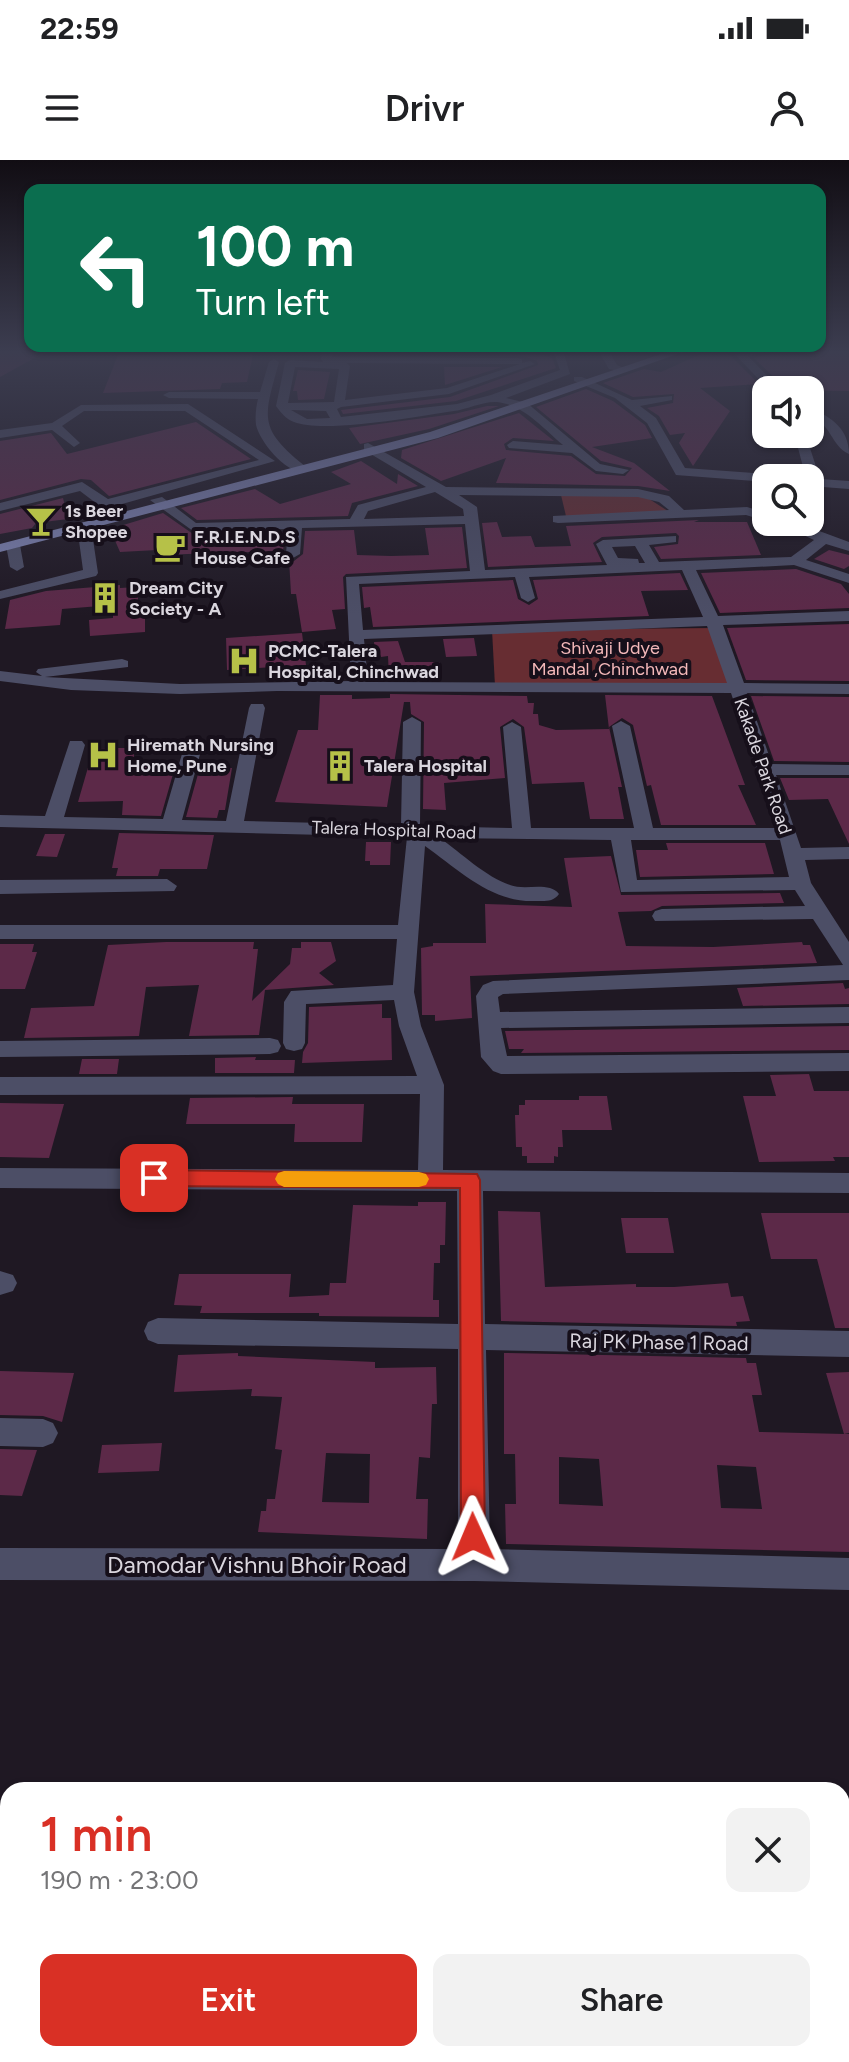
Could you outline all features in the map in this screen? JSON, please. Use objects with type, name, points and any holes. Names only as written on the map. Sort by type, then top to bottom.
[{"type":"main road","points":[[4,545],[405,439]]},
{"type":"main road","points":[[4,545],[110,508],[161,503],[240,473],[298,466]]},
{"type":"street","points":[[69,439],[74,443]]},
{"type":"street","points":[[0,507],[82,486],[110,508],[240,473],[269,461],[240,439]]},
{"type":"street","points":[[268,439],[298,466]]},
{"type":"street","points":[[563,439],[599,468],[623,470]]},
{"type":"street","points":[[664,439],[681,472],[740,471],[752,474]]},
{"type":"street","points":[[513,445],[577,450]]},
{"type":"street","points":[[804,448],[808,464]]},
{"type":"street","points":[[372,449],[470,507],[483,579]]},
{"type":"street","points":[[824,483],[849,485]]},
{"type":"street","points":[[354,524],[363,508],[443,489],[638,493],[664,499],[681,514]]},
{"type":"street","points":[[564,491],[565,518],[752,513]]},
{"type":"street","points":[[161,503],[193,527],[473,520]]},
{"type":"street","points":[[293,554],[295,525]]},
{"type":"street","points":[[0,595],[91,573],[84,526]]},
{"type":"street","points":[[817,536],[849,547]]},
{"type":"street","points":[[653,564],[614,563],[603,544],[671,539]]},
{"type":"street","points":[[795,561],[824,539]]},
{"type":"street","points":[[640,541],[653,564]]},
{"type":"street","points":[[4,545],[17,567]]},
{"type":"street","points":[[360,687],[351,580],[483,579],[653,564],[795,561],[849,579]]},
{"type":"street","name":"Kakade Park Road","points":[[687,563],[715,623],[767,769],[801,883],[846,952]]},
{"type":"street","points":[[521,574],[528,598]]},
{"type":"street","points":[[356,635],[849,616]]},
{"type":"street","points":[[5,676],[122,664]]},
{"type":"street","points":[[5,676],[71,685],[134,688],[849,689]]},
{"type":"street","points":[[234,826],[257,708]]},
{"type":"street","points":[[412,722],[414,831],[408,932],[395,999],[410,1026],[432,1085],[430,1179]]},
{"type":"street","points":[[621,726],[645,834]]},
{"type":"street","points":[[512,727],[522,834]]},
{"type":"street","points":[[53,822],[76,745]]},
{"type":"street","points":[[171,824],[193,747]]},
{"type":"street","points":[[767,769],[849,770]]},
{"type":"street","name":"Talera Hospital Road","points":[[0,821],[522,834],[645,834],[790,844],[849,853]]},
{"type":"street","points":[[414,831],[499,889],[521,895],[549,894]]},
{"type":"street","points":[[620,834],[628,887],[801,883]]},
{"type":"street","points":[[0,887],[167,886]]},
{"type":"street","points":[[662,916],[818,912]]},
{"type":"street","points":[[0,932],[408,932]]},
{"type":"street","points":[[849,972],[501,986],[488,992],[493,1057],[501,1065],[849,1062]]},
{"type":"street","points":[[0,1049],[282,1045],[299,997],[395,999]]},
{"type":"street","points":[[489,1020],[849,1015]]},
{"type":"street","points":[[0,1086],[432,1085]]},
{"type":"street","points":[[0,1178],[849,1183]]},
{"type":"street","points":[[470,1180],[469,1337],[474,1565]]},
{"type":"street","name":"Raj PK Phase 1 Road","points":[[158,1331],[849,1344]]},
{"type":"street","points":[[0,1432],[43,1433]]},
{"type":"street","name":"Damodar Vishnu Bhoir Road","points":[[0,1564],[474,1565],[849,1574]]},
{"type":"green space","points":[[561,495],[643,495],[671,513],[566,516]]},
{"type":"green space","name":"Shivaji Udye Mandal ,Chinchwad","points":[[716,628],[737,689],[495,686],[492,630]]},
{"type":"building","points":[[55,439],[67,454],[128,439],[221,439],[251,459],[109,496],[91,480],[81,479],[0,500],[0,441]]},
{"type":"building","points":[[356,439],[384,439],[360,444]]},
{"type":"building","points":[[438,439],[512,439],[504,444],[506,450],[571,456],[596,474],[625,476],[632,468],[601,461],[574,439],[647,439],[592,447],[634,463],[670,491],[638,486],[496,483],[506,458],[441,481],[401,458],[402,450]]},
{"type":"building","points":[[682,439],[711,439],[693,466],[679,443]]},
{"type":"building","points":[[361,461],[397,484],[398,474],[418,486],[352,503],[348,516],[197,520],[181,508],[255,489],[280,504],[351,484],[331,472]]},
{"type":"building","points":[[63,498],[68,519],[36,523],[32,528],[0,534],[0,514]]},
{"type":"building","points":[[163,513],[193,534],[285,532],[283,551],[158,555],[157,550],[120,552],[110,529]]},
{"type":"building","points":[[699,520],[694,522],[747,522],[761,555],[661,559],[654,547],[678,544],[679,536],[676,533],[602,537],[593,543],[602,562],[488,567],[482,523],[497,522],[502,537],[531,536],[535,547],[571,546],[566,526]]},
{"type":"building","points":[[462,527],[467,568],[346,574],[343,577],[345,609],[332,610],[336,629],[302,632],[296,594],[291,594],[289,559],[294,561],[303,554],[305,531],[354,530],[357,555],[391,556],[429,555],[425,528]]},
{"type":"building","points":[[829,550],[849,555],[849,566],[844,569],[814,559]]},
{"type":"building","points":[[796,569],[841,584],[849,594],[849,608],[720,613],[701,573]]},
{"type":"building","points":[[680,573],[688,590],[641,591],[649,616],[373,627],[370,607],[364,608],[362,587],[513,580],[518,599],[529,605],[538,599],[533,580]]},
{"type":"building","points":[[120,585],[120,588],[138,587],[138,616],[145,615],[145,632],[90,636],[89,620],[113,618],[113,605],[62,609],[60,625],[5,629],[10,600],[46,591]]},
{"type":"building","points":[[849,624],[849,681],[746,680],[727,628]]},
{"type":"building","points":[[302,633],[306,665],[227,670],[226,638]]},
{"type":"building","points":[[474,638],[477,656],[446,657],[443,639]]},
{"type":"building","points":[[398,641],[405,662],[440,662],[441,679],[389,679],[388,656],[381,657],[379,651],[375,651],[374,642]]},
{"type":"building","points":[[390,694],[527,696],[528,703],[534,703],[533,714],[538,714],[539,725],[556,730],[609,729],[605,695],[712,696],[745,785],[738,785],[756,825],[661,825],[651,785],[647,786],[633,725],[622,718],[609,727],[622,787],[618,787],[624,819],[590,819],[584,782],[532,784],[524,727],[513,719],[500,727],[505,778],[444,783],[446,810],[423,809],[424,722],[411,714],[410,702],[404,702],[387,807],[275,802],[298,730],[318,730],[320,695],[352,695],[352,699],[390,698]]},
{"type":"building","points":[[751,696],[849,697],[849,762],[774,761]]},
{"type":"building","points":[[98,748],[134,748],[134,766],[175,767],[161,816],[122,815],[123,801],[78,802],[89,764],[93,764]]},
{"type":"building","points":[[200,767],[232,768],[225,810],[219,810],[217,818],[186,817]]},
{"type":"building","points":[[780,778],[849,778],[849,844],[828,799],[789,800]]},
{"type":"building","points":[[119,833],[214,835],[207,869],[160,869],[158,876],[116,876],[118,868],[112,868]]},
{"type":"building","points":[[45,834],[65,834],[57,857],[36,856]]},
{"type":"building","points":[[366,842],[391,842],[390,865],[370,865],[370,861],[365,861]]},
{"type":"building","points":[[666,843],[765,843],[774,874],[640,877],[636,850],[668,850]]},
{"type":"building","points":[[611,856],[621,895],[780,893],[784,903],[662,906],[651,911],[618,912],[626,946],[713,947],[802,942],[803,945],[810,945],[817,963],[470,976],[472,1018],[435,1021],[435,1015],[422,1015],[421,948],[433,946],[433,943],[486,943],[485,904],[572,907],[564,858]]},
{"type":"building","points":[[254,942],[253,949],[258,949],[252,1001],[290,964],[292,948],[301,948],[301,942],[331,942],[336,961],[319,973],[334,985],[265,990],[259,1035],[189,1036],[199,985],[146,987],[139,1036],[24,1038],[31,1008],[94,1006],[108,945]]},
{"type":"building","points":[[0,944],[34,944],[32,952],[37,952],[25,989],[0,989]]},
{"type":"building","points":[[843,983],[845,989],[849,988],[849,1004],[743,1006],[737,988]]},
{"type":"building","points":[[382,1004],[382,1018],[391,1018],[392,1060],[302,1063],[308,1043],[309,1007]]},
{"type":"building","points":[[849,1026],[849,1050],[521,1053],[524,1049],[509,1049],[505,1031]]},
{"type":"building","points":[[256,1057],[255,1060],[295,1060],[294,1073],[215,1073],[215,1058]]},
{"type":"building","points":[[82,1059],[119,1059],[117,1074],[79,1074]]},
{"type":"building","points":[[809,1074],[814,1091],[849,1091],[849,1157],[833,1157],[835,1161],[759,1162],[743,1096],[776,1096],[770,1075]]},
{"type":"building","points":[[579,1096],[607,1096],[612,1130],[562,1130],[563,1147],[558,1147],[558,1157],[554,1156],[554,1163],[527,1163],[527,1156],[522,1156],[522,1147],[516,1147],[515,1115],[519,1115],[519,1105],[525,1105],[525,1100],[579,1100]]},
{"type":"building","points":[[293,1097],[292,1104],[364,1104],[362,1142],[294,1142],[295,1124],[186,1124],[190,1098]]},
{"type":"building","points":[[0,1103],[64,1104],[49,1158],[0,1157]]},
{"type":"building","points":[[418,1202],[446,1202],[445,1245],[440,1245],[440,1263],[434,1263],[433,1300],[439,1300],[439,1317],[200,1313],[202,1306],[174,1305],[179,1274],[291,1274],[289,1297],[329,1295],[330,1283],[346,1283],[353,1205],[418,1206]]},
{"type":"building","points":[[498,1211],[540,1212],[545,1287],[636,1284],[636,1287],[674,1287],[728,1283],[731,1297],[743,1296],[750,1321],[736,1322],[737,1326],[501,1321]]},
{"type":"building","points":[[761,1213],[849,1213],[849,1328],[835,1328],[817,1259],[771,1259]]},
{"type":"building","points":[[621,1218],[668,1218],[674,1253],[626,1253]]},
{"type":"building","points":[[238,1353],[238,1356],[375,1362],[375,1368],[436,1367],[437,1404],[432,1404],[430,1458],[419,1457],[416,1499],[428,1499],[427,1539],[258,1532],[261,1511],[266,1511],[267,1499],[275,1499],[282,1450],[275,1449],[282,1397],[251,1396],[252,1389],[174,1392],[178,1355]],"holes":[[[326,1453],[370,1454],[369,1503],[322,1502]]]},
{"type":"building","points":[[504,1353],[746,1358],[747,1363],[756,1363],[762,1395],[752,1395],[759,1432],[849,1434],[849,1552],[506,1544],[505,1504],[516,1504],[515,1454],[504,1454]],"holes":[[[559,1457],[599,1459],[603,1506],[559,1504]],[[717,1465],[756,1467],[762,1509],[721,1508]]]},
{"type":"building","points":[[0,1371],[74,1373],[62,1422],[43,1416],[0,1415]]},
{"type":"building","points":[[849,1372],[849,1433],[844,1434],[826,1373]]},
{"type":"building","points":[[162,1443],[159,1471],[98,1473],[102,1445]]},
{"type":"building","points":[[0,1449],[37,1450],[22,1496],[0,1495]]},
{"type":"slow traffic","points":[[284,1179],[419,1179]]},
{"type":"place","name":"1s Beer Shopee","points":[[41,521]]},
{"type":"place","name":"F.R.I.E.N.D.S House Cafe","points":[[170,547]]},
{"type":"place","name":"Dream City Society - A","points":[[105,598]]},
{"type":"place","name":"PCMC-Talera Hospital, Chinchwad","points":[[244,661]]},
{"type":"place","name":"Hiremath Nursing Home, Pune","points":[[103,755]]},
{"type":"place","name":"Talera Hospital","points":[[340,766]]},
{"type":"route","points":[[154,1178],[470,1180],[473,1537]]}]
